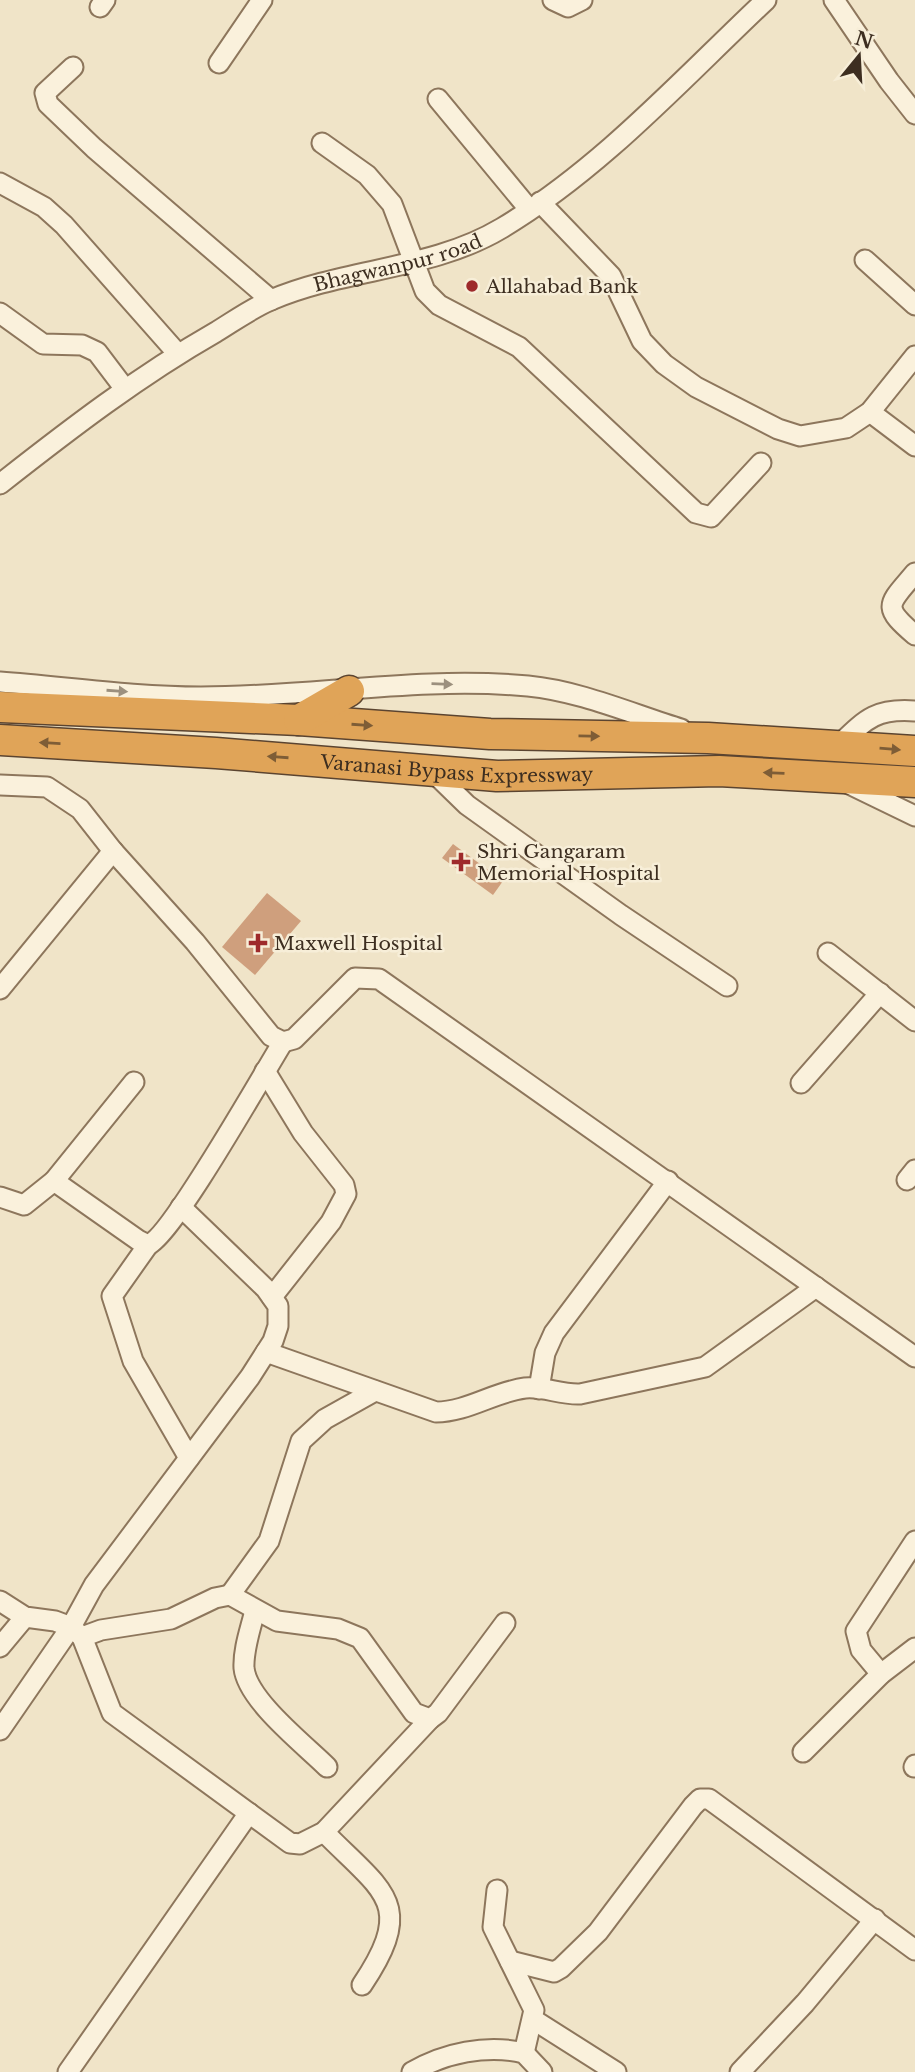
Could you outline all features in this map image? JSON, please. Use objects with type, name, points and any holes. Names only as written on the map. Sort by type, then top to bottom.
[{"type":"highway","points":[[299,720],[349,691]]},
{"type":"highway","name":"Varanasi Bypass Expressway","points":[[0,707],[299,720],[490,734],[708,737],[915,751]]},
{"type":"highway","name":"Varanasi Bypass Expressway","points":[[0,740],[430,768],[497,776],[719,771],[828,775],[915,782]]},
{"type":"street","points":[[219,63],[262,0]]},
{"type":"street","points":[[553,0],[568,7],[582,0]]},
{"type":"street","name":"Bhagwanpur road","points":[[0,484],[125,389],[178,354],[271,300],[415,262],[470,244],[535,205],[597,159],[766,0]]},
{"type":"street","points":[[834,0],[888,81],[915,114]]},
{"type":"street","points":[[73,67],[45,93],[48,104],[94,148],[271,300]]},
{"type":"street","points":[[438,99],[535,205],[611,276],[642,341],[664,364],[696,387],[778,429],[800,436],[846,428],[870,412],[915,356]]},
{"type":"street","points":[[322,143],[367,175],[392,204],[425,291],[439,305],[519,347],[696,513],[712,517],[761,463]]},
{"type":"street","points":[[0,183],[44,207],[64,225],[178,354]]},
{"type":"street","points":[[865,260],[915,305]]},
{"type":"street","points":[[0,313],[43,344],[82,345],[97,352],[125,389]]},
{"type":"street","points":[[870,412],[915,446]]},
{"type":"street","points":[[915,573],[895,596],[891,607],[893,616],[915,635]]},
{"type":"street","points":[[0,682],[199,697],[349,691],[414,683],[528,686],[558,691],[708,737]]},
{"type":"street","points":[[839,744],[864,720],[880,711],[915,711]]},
{"type":"street","points":[[430,768],[467,805],[621,915],[727,986]]},
{"type":"street","points":[[828,775],[915,816]]},
{"type":"street","points":[[0,785],[47,787],[80,809],[113,851],[195,942],[271,1036],[283,1042]]},
{"type":"street","points":[[0,989],[113,851]]},
{"type":"street","points":[[828,953],[915,1021]]},
{"type":"street","points":[[189,1458],[133,1361],[111,1296],[148,1245],[157,1242],[181,1207],[283,1042],[293,1039],[355,978],[379,979],[816,1287],[913,1351]]},
{"type":"street","points":[[801,1083],[880,993]]},
{"type":"street","points":[[265,1071],[303,1133],[344,1185],[346,1194],[331,1222],[272,1297]]},
{"type":"street","points":[[0,1198],[24,1205],[54,1181],[134,1082]]},
{"type":"street","points":[[54,1181],[148,1245]]},
{"type":"street","points":[[539,1389],[545,1353],[554,1333],[668,1181]]},
{"type":"street","points":[[0,1730],[76,1632],[94,1585],[266,1352],[278,1326],[278,1306],[272,1297],[181,1207]]},
{"type":"street","points":[[266,1352],[436,1412],[454,1412],[507,1392],[539,1389],[563,1395],[580,1394],[705,1367],[816,1287]]},
{"type":"street","points":[[230,1595],[269,1541],[301,1441],[324,1419],[374,1391]]},
{"type":"street","points":[[881,1674],[860,1650],[856,1632],[915,1541]]},
{"type":"street","points":[[0,1601],[25,1617],[55,1621],[76,1632],[171,1619],[215,1598],[230,1595],[277,1621],[338,1629],[360,1638],[414,1713],[430,1719]]},
{"type":"street","points":[[254,1609],[245,1658],[247,1680],[261,1702],[327,1767]]},
{"type":"street","points":[[0,1647],[25,1617]]},
{"type":"street","points":[[76,1632],[112,1713],[290,1843],[300,1844],[324,1832],[438,1713],[505,1623]]},
{"type":"street","points":[[803,1752],[881,1674],[915,1648]]},
{"type":"street","points":[[510,1961],[554,1972],[574,1956],[598,1932],[700,1800],[709,1799],[723,1806],[915,1950]]},
{"type":"street","points":[[68,2072],[249,1813]]},
{"type":"street","points":[[324,1832],[387,1899],[390,1927],[386,1947],[362,1985]]},
{"type":"street","points":[[497,1890],[493,1927],[534,2010],[534,2020],[524,2053]]},
{"type":"street","points":[[740,2072],[805,2003],[875,1919]]},
{"type":"street","points":[[534,2020],[616,2072]]},
{"type":"street","points":[[412,2072],[441,2057],[496,2049],[524,2053],[542,2072]]},
{"type":"building","points":[[453,844],[503,881],[493,895],[442,858]]},
{"type":"building","points":[[267,893],[301,921],[255,975],[222,947]]},
{"type":"place","name":"Allahabad Bank","points":[[472,286]]},
{"type":"place","name":"Shri Gangaram Memorial Hospital","points":[[461,862]]},
{"type":"place","name":"Maxwell Hospital","points":[[258,943]]}]
